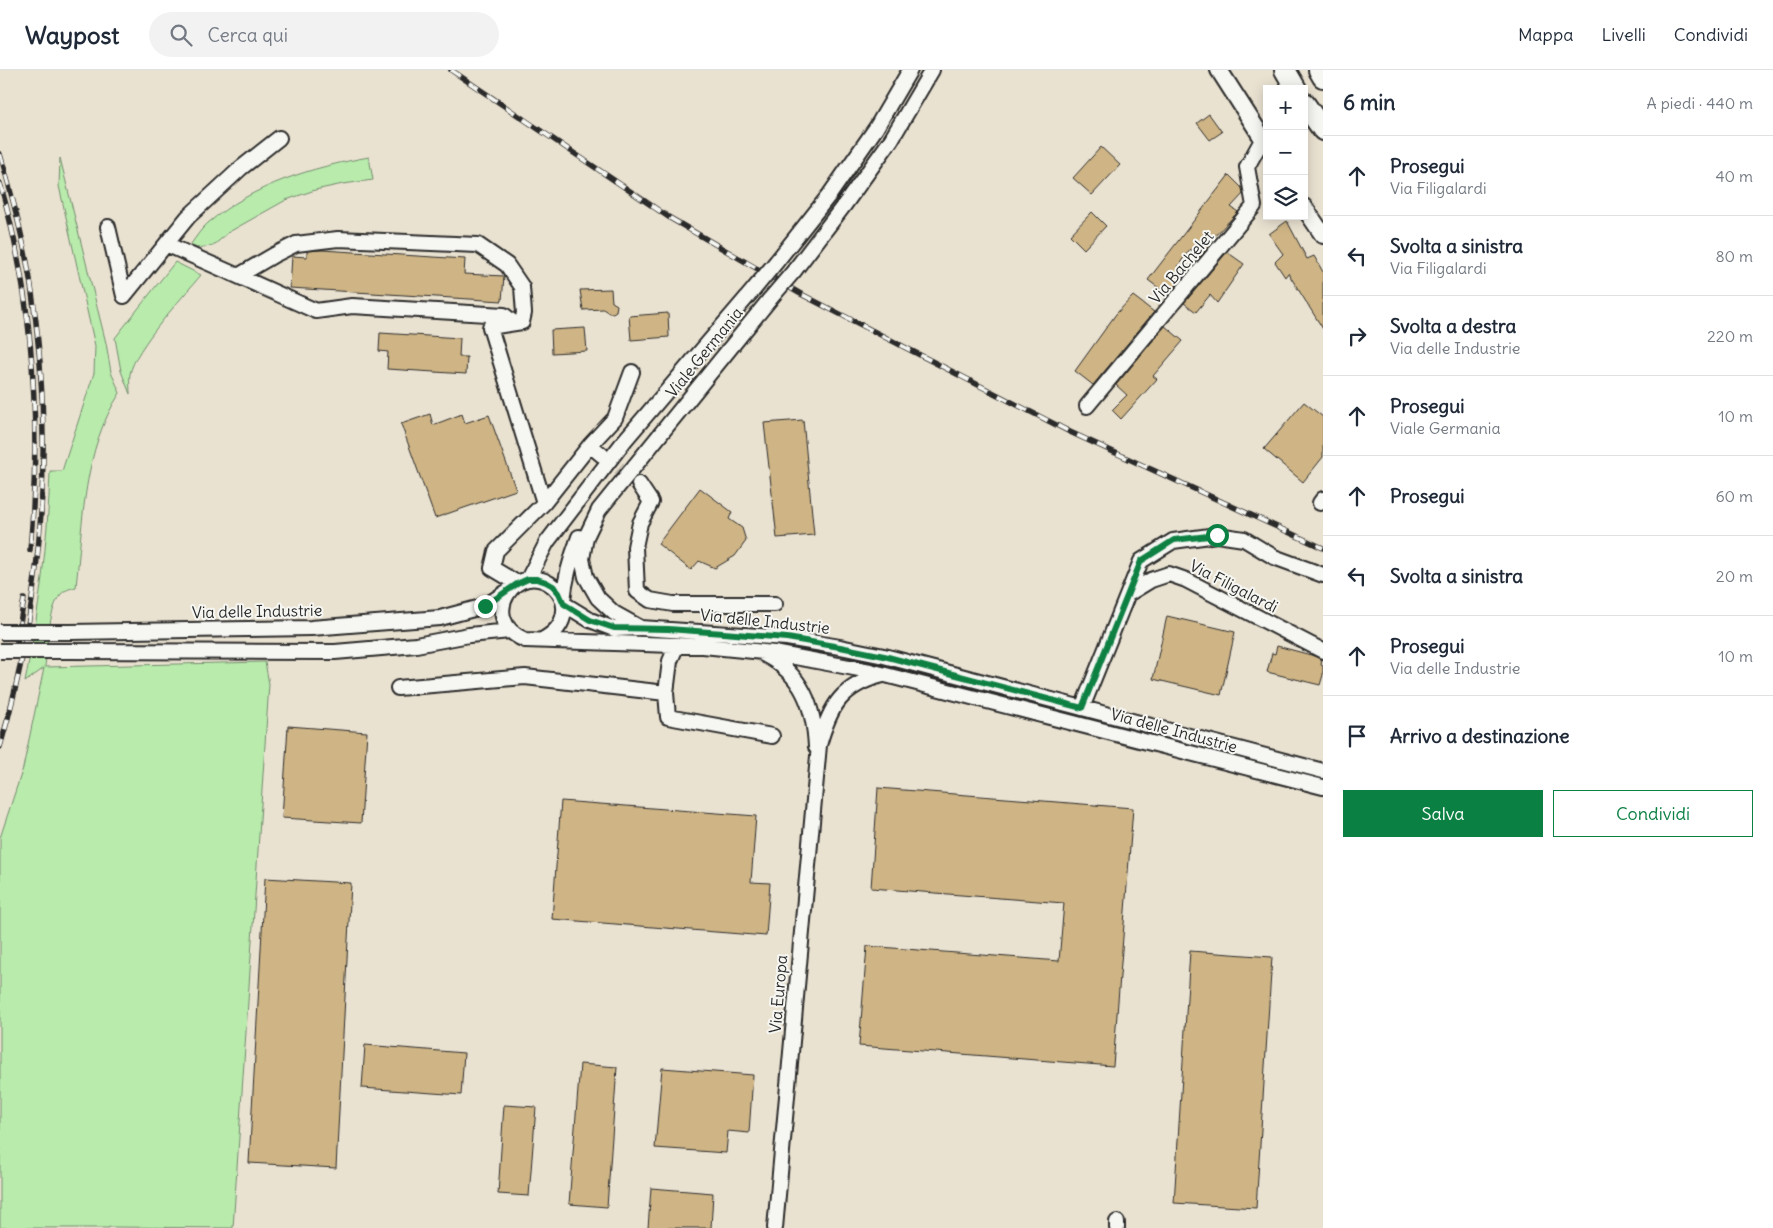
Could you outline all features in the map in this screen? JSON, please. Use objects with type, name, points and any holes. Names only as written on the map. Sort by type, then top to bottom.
[{"type":"highway","points":[[1285,70],[1294,85]]},
{"type":"highway","points":[[1319,70],[1323,77]]},
{"type":"highway","points":[[1308,109],[1323,130]]},
{"type":"main road","points":[[1219,70],[1263,138]]},
{"type":"main road","points":[[1308,213],[1323,235]]},
{"type":"street","name":"Viale Germania","points":[[517,585],[614,454],[754,289],[830,194],[876,128],[910,70]]},
{"type":"street","name":"Viale Germania","points":[[668,629],[641,628],[614,614],[598,598],[586,577],[582,559],[586,537],[599,510],[794,271],[846,204],[891,140],[932,70]]},
{"type":"street","points":[[108,227],[124,296],[188,217],[241,168],[278,138]]},
{"type":"street","name":"Via Bachelet","points":[[1087,406],[1254,206],[1247,167],[1263,144]]},
{"type":"street","points":[[238,276],[296,244],[338,239],[478,245],[507,265],[522,287],[524,313],[522,322],[490,327],[544,503]]},
{"type":"street","points":[[166,244],[316,311],[352,306],[504,315],[514,323]]},
{"type":"street","points":[[517,585],[492,568],[496,550],[544,503],[590,445],[615,418],[632,372]]},
{"type":"street","points":[[590,445],[602,455]]},
{"type":"street","points":[[640,484],[651,502],[640,523],[635,547],[637,590],[650,600],[674,604],[775,604]]},
{"type":"street","points":[[599,510],[580,537],[570,561],[565,583],[563,603],[562,620],[558,629],[551,636],[542,640],[525,640],[510,631],[502,616],[502,607],[517,585],[537,579],[546,582],[559,593],[563,603],[590,620],[614,628],[641,628]]},
{"type":"street","name":"Via Filigalardi","points":[[1082,708],[1141,561],[1174,540],[1217,535],[1244,540],[1274,557],[1323,575]]},
{"type":"street","name":"Via Filigalardi","points":[[1128,594],[1151,580],[1169,574],[1186,580],[1323,651]]},
{"type":"street","name":"Via delle Industrie","points":[[0,632],[311,628],[440,618],[485,606],[517,585]]},
{"type":"street","name":"Via delle Industrie","points":[[668,629],[787,638],[884,656],[1323,771]]},
{"type":"street","points":[[0,651],[335,652],[416,645],[469,635],[510,631]]},
{"type":"street","name":"Via delle Industrie","points":[[542,640],[676,645],[760,652],[820,661],[884,675],[1323,787]]},
{"type":"street","points":[[676,645],[670,661],[666,693],[668,717],[772,736]]},
{"type":"street","name":"Via Europa","points":[[760,652],[786,667],[800,685],[809,706],[813,722],[817,762]]},
{"type":"street","name":"Via Europa","points":[[775,1228],[817,762],[824,727],[837,702],[844,693],[860,682],[884,675]]},
{"type":"street","points":[[398,688],[525,677],[666,693]]},
{"type":"green space","points":[[369,157],[373,180],[315,190],[286,200],[229,232],[213,246],[196,248],[191,244],[208,223],[244,198],[264,188],[305,172]]},
{"type":"green space","points":[[60,158],[106,343],[111,372],[120,393],[108,415],[92,462],[83,512],[76,587],[62,593],[56,603],[49,630],[45,667],[265,662],[269,684],[233,1228],[0,1228],[0,838],[23,768],[44,668],[25,682],[35,630],[42,577],[50,471],[62,471],[94,373],[95,346],[59,186]]},
{"type":"green space","points":[[175,262],[201,275],[161,323],[141,351],[130,374],[130,394],[121,371],[115,338]]},
{"type":"building","points":[[1209,114],[1222,132],[1210,140],[1197,123]]},
{"type":"building","points":[[1101,147],[1120,165],[1092,195],[1073,178]]},
{"type":"building","points":[[1229,175],[1242,188],[1243,194],[1231,207],[1238,212],[1210,241],[1212,242],[1200,257],[1190,249],[1178,266],[1187,273],[1168,295],[1148,280]]},
{"type":"building","points":[[1092,212],[1106,226],[1084,249],[1070,235]]},
{"type":"building","points":[[1287,221],[1307,259],[1314,256],[1323,272],[1323,329],[1288,273],[1285,277],[1275,262],[1283,254],[1269,234]]},
{"type":"building","points":[[322,250],[465,259],[464,274],[504,276],[502,301],[290,288],[292,256],[307,257],[307,251]]},
{"type":"building","points":[[1227,252],[1244,264],[1217,303],[1210,295],[1196,312],[1184,303]]},
{"type":"building","points":[[611,289],[612,302],[617,305],[616,311],[609,313],[603,309],[583,310],[580,290]]},
{"type":"building","points":[[1133,296],[1154,312],[1093,385],[1075,371],[1116,314]]},
{"type":"building","points":[[668,313],[669,337],[631,340],[629,316]]},
{"type":"building","points":[[1165,326],[1183,341],[1153,376],[1157,379],[1121,419],[1112,410],[1127,395],[1116,385]]},
{"type":"building","points":[[585,328],[587,351],[552,353],[551,330]]},
{"type":"building","points":[[380,333],[460,338],[459,357],[467,357],[466,374],[387,369],[388,352],[379,351]]},
{"type":"building","points":[[1304,402],[1323,417],[1323,457],[1303,482],[1264,449]]},
{"type":"building","points":[[430,414],[433,425],[462,414],[465,423],[489,415],[516,490],[435,518],[401,424]]},
{"type":"building","points":[[803,420],[814,535],[777,538],[764,423]]},
{"type":"building","points":[[700,488],[732,512],[729,519],[742,528],[746,541],[735,556],[715,568],[699,561],[691,570],[658,544]]},
{"type":"building","points":[[1167,616],[1235,632],[1221,695],[1153,679]]},
{"type":"building","points":[[1277,646],[1322,659],[1323,675],[1320,685],[1267,672],[1272,653],[1275,654]]},
{"type":"building","points":[[288,726],[367,732],[361,823],[282,818]]},
{"type":"building","points":[[878,788],[1133,808],[1113,1066],[859,1046],[867,946],[1059,961],[1064,903],[871,888]]},
{"type":"building","points":[[561,801],[756,816],[751,882],[770,883],[766,936],[552,919]]},
{"type":"building","points":[[265,878],[351,883],[336,1168],[249,1163]]},
{"type":"building","points":[[1190,951],[1272,957],[1256,1208],[1174,1203]]},
{"type":"building","points":[[365,1045],[464,1053],[461,1095],[362,1088]]},
{"type":"building","points":[[580,1064],[617,1067],[607,1207],[569,1204]]},
{"type":"building","points":[[662,1068],[753,1075],[749,1133],[728,1131],[726,1153],[655,1148]]},
{"type":"building","points":[[504,1105],[536,1107],[529,1196],[498,1194]]},
{"type":"building","points":[[651,1188],[713,1193],[711,1228],[648,1228]]},
{"type":"tunnel","points":[[602,455],[639,484]]},
{"type":"railway","points":[[451,70],[670,218],[799,293],[1070,432],[1323,548]]},
{"type":"railway","points":[[0,154],[17,216],[30,279],[38,337],[43,455],[41,514],[27,632],[15,690],[0,747]]},
{"type":"railway","points":[[0,183],[21,273],[32,365],[35,457],[30,550]]},
{"type":"railway","points":[[15,653],[24,599]]},
{"type":"route","points":[[485,606],[522,581],[537,579],[553,586],[564,604],[590,620],[614,628],[668,629],[787,638],[840,647],[884,656],[1082,708],[1141,561],[1174,540],[1217,535]]}]
